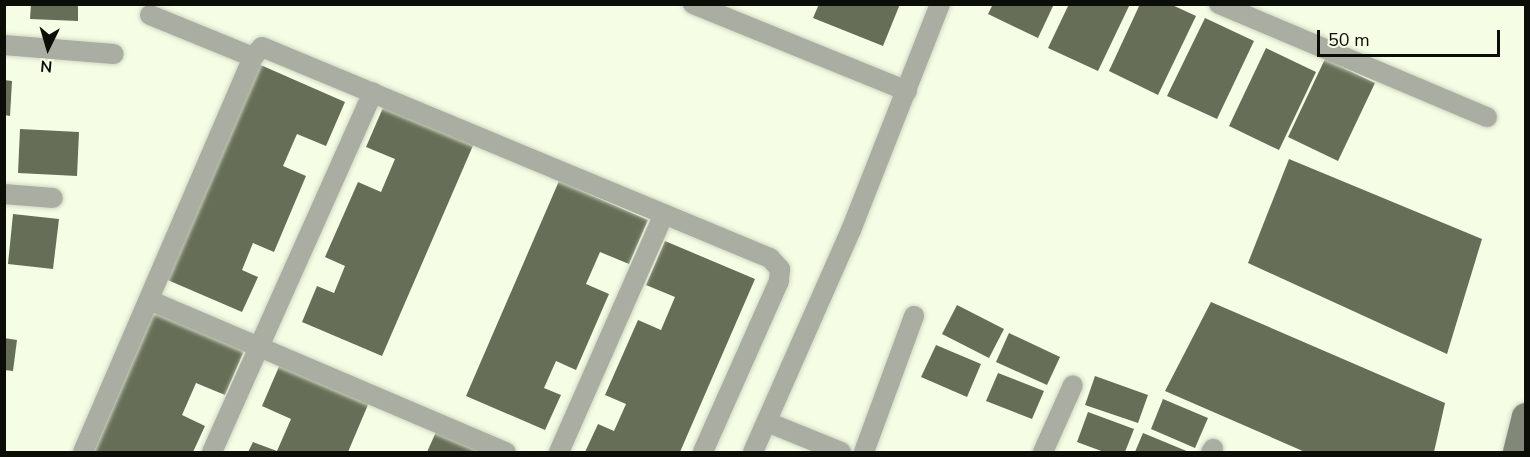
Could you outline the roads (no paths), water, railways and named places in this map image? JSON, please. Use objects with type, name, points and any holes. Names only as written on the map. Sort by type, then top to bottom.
[{"type":"street","points":[[693,4],[907,91]]},
{"type":"street","points":[[753,453],[907,91],[940,4]]},
{"type":"street","points":[[1219,4],[1487,117]]},
{"type":"street","points":[[150,15],[253,57]]},
{"type":"street","points":[[4,45],[114,54]]},
{"type":"street","points":[[83,453],[253,57],[262,47],[770,258],[780,269],[703,453]]},
{"type":"street","points":[[212,453],[373,92]]},
{"type":"street","points":[[4,194],[53,198]]},
{"type":"street","points":[[560,453],[664,214]]},
{"type":"street","points":[[149,300],[506,453]]},
{"type":"street","points":[[864,453],[914,316]]},
{"type":"street","points":[[1043,453],[1073,386]]},
{"type":"street","points":[[1517,453],[1526,417]]},
{"type":"street","points":[[767,422],[841,453]]}]
